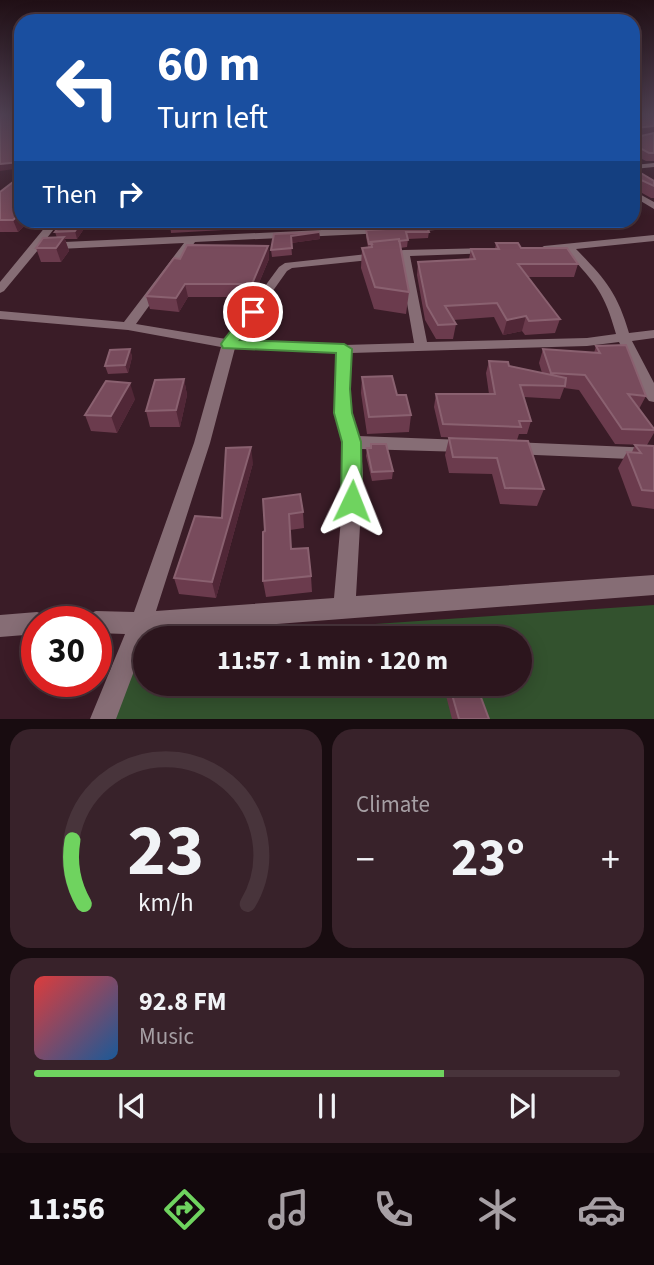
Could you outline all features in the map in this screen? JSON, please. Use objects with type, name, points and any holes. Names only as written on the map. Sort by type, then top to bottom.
[{"type":"street","points":[[0,289],[50,228]]},
{"type":"street","points":[[34,247],[384,228]]},
{"type":"street","points":[[431,228],[439,251]]},
{"type":"street","points":[[339,232],[342,259]]},
{"type":"street","points":[[532,250],[654,238]]},
{"type":"street","points":[[128,327],[191,240]]},
{"type":"street","points":[[569,248],[601,283],[614,304],[624,338],[654,397]]},
{"type":"street","points":[[103,719],[141,624],[202,443],[229,344],[283,269],[289,265],[404,253],[498,251]]},
{"type":"street","points":[[404,253],[421,346]]},
{"type":"street","points":[[0,314],[128,327],[229,344],[344,349],[587,342],[654,334]]},
{"type":"street","points":[[344,349],[343,413],[352,442],[354,474],[344,607]]},
{"type":"street","points":[[352,442],[654,454]]},
{"type":"street","points":[[112,623],[141,624],[654,584]]},
{"type":"street","points":[[0,626],[21,624]]},
{"type":"green space","points":[[654,605],[654,719],[109,719],[133,649],[133,696],[532,696],[532,626],[347,626]]},
{"type":"building","points":[[0,149],[14,149],[14,163],[0,164]]},
{"type":"building","points":[[641,149],[654,149],[654,153]]},
{"type":"building","points":[[640,173],[654,181],[654,186],[640,179]]},
{"type":"building","points":[[14,182],[13,220],[0,220],[0,192]]},
{"type":"building","points":[[58,228],[77,228],[75,231],[55,232]]},
{"type":"building","points":[[427,228],[429,232],[406,232],[408,240],[369,244],[366,230]]},
{"type":"building","points":[[319,232],[291,236],[292,248],[271,250],[274,234]]},
{"type":"building","points":[[64,237],[56,248],[36,248],[43,238]]},
{"type":"building","points":[[399,239],[409,292],[375,287],[362,248],[372,247],[371,242]]},
{"type":"building","points":[[496,243],[518,243],[521,248],[567,248],[578,264],[518,264],[560,319],[529,321],[526,316],[507,320],[497,303],[445,306],[456,324],[438,325],[427,306],[418,262],[475,259],[471,249],[499,249]]},
{"type":"building","points":[[187,245],[268,246],[252,284],[185,284],[176,298],[146,296],[174,258],[180,259]]},
{"type":"building","points":[[626,345],[646,396],[628,394],[654,430],[622,429],[585,375],[551,373],[543,349],[600,353],[596,346]]},
{"type":"building","points":[[130,349],[125,365],[105,366],[110,350]]},
{"type":"building","points":[[489,361],[508,362],[509,366],[566,378],[565,386],[520,385],[531,421],[519,421],[521,427],[443,424],[436,394],[495,394]]},
{"type":"building","points":[[392,376],[397,395],[406,395],[411,415],[369,417],[362,377]]},
{"type":"building","points":[[184,379],[176,410],[146,411],[155,380]]},
{"type":"building","points":[[106,381],[130,383],[111,416],[85,415]]},
{"type":"building","points":[[449,438],[528,441],[544,489],[505,488],[497,458],[453,457]]},
{"type":"building","points":[[371,444],[386,444],[393,471],[372,472],[367,448],[371,448]]},
{"type":"building","points":[[635,445],[654,446],[654,491],[642,490],[627,452],[641,453]]},
{"type":"building","points":[[251,447],[212,582],[174,578],[195,516],[222,518],[226,448]]},
{"type":"building","points":[[300,494],[303,512],[289,514],[291,549],[308,548],[311,576],[263,581],[263,499]]},
{"type":"building","points":[[452,696],[480,696],[489,719],[459,719]]},
{"type":"route","points":[[253,312],[229,344],[344,349],[343,413],[352,442],[352,501]]}]
